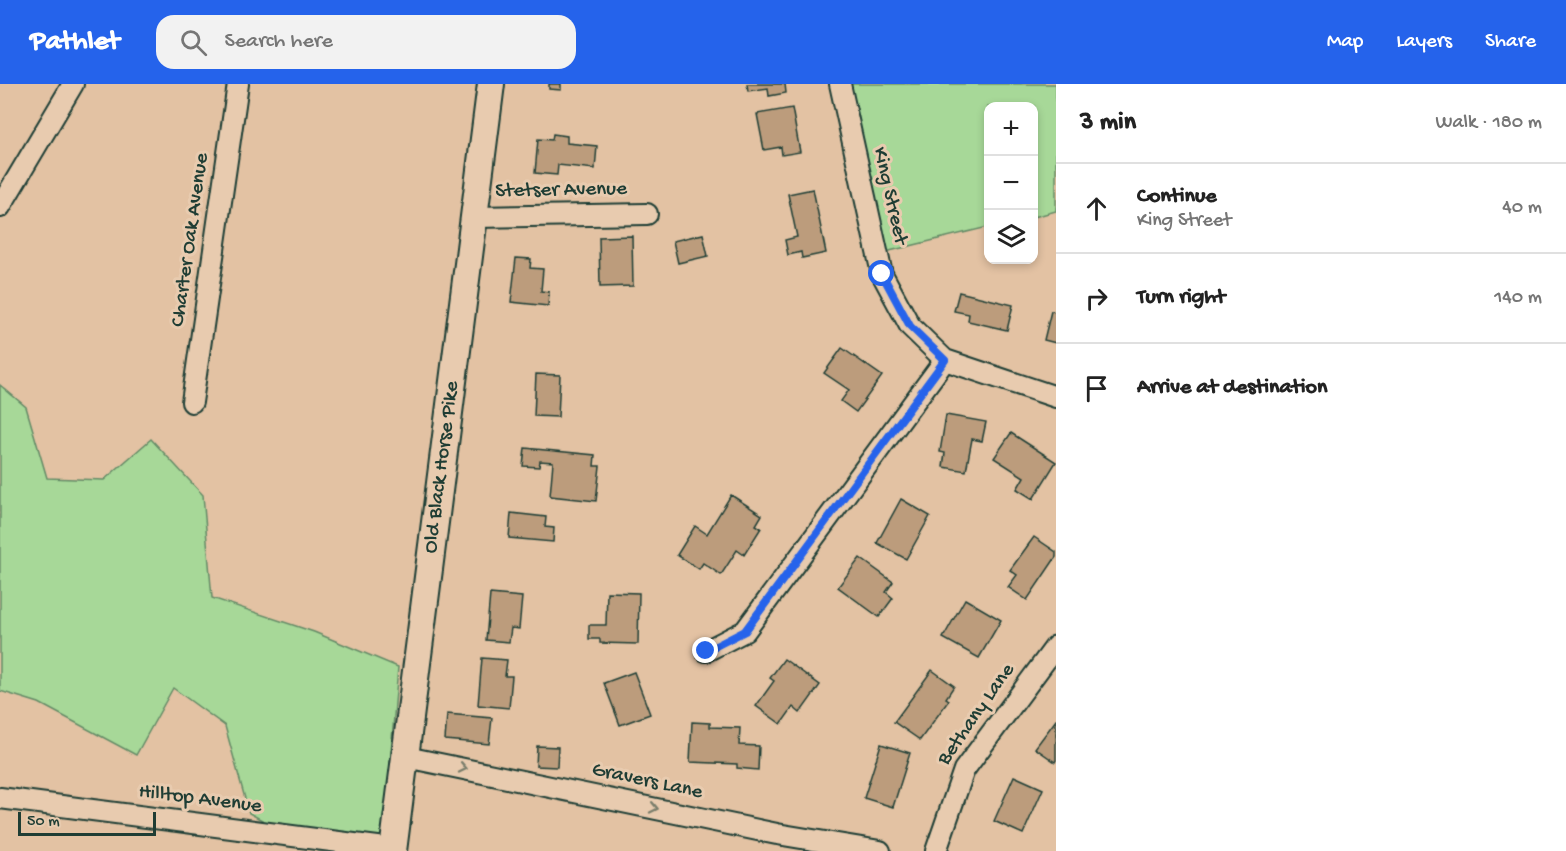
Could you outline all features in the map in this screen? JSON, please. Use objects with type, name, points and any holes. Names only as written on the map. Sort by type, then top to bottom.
[{"type":"street","points":[[0,207],[73,84]]},
{"type":"street","name":"Charter Oak Avenue","points":[[192,402],[238,84]]},
{"type":"street","name":"Old Black Horse Pike","points":[[393,850],[476,217],[491,84]]},
{"type":"street","name":"King Street","points":[[840,84],[882,274],[910,326],[945,360],[1056,397]]},
{"type":"street","name":"Stetser Avenue","points":[[476,217],[647,214]]},
{"type":"street","points":[[706,651],[745,631],[945,360]]},
{"type":"street","name":"Bethany Lane","points":[[936,851],[964,770],[1056,646]]},
{"type":"street","name":"Gravers Lane","points":[[405,756],[777,834],[880,851]]},
{"type":"street","name":"Hilltop Avenue","points":[[0,798],[393,850]]},
{"type":"green space","points":[[840,84],[1056,84],[1056,211],[1038,216],[1038,102],[984,102],[984,228],[877,254]]},
{"type":"green space","points":[[0,385],[26,407],[47,478],[104,480],[151,439],[203,495],[212,598],[314,632],[398,667],[385,825],[376,851],[319,851],[249,813],[225,726],[173,688],[136,755],[39,703],[0,691]]},
{"type":"building","points":[[549,84],[561,84],[561,90],[549,89]]},
{"type":"building","points":[[747,84],[785,84],[786,93],[769,96],[768,88],[748,91]]},
{"type":"building","points":[[792,108],[800,152],[782,155],[781,147],[764,150],[757,114]]},
{"type":"building","points":[[553,134],[567,136],[567,143],[597,146],[595,169],[558,165],[557,175],[535,173],[538,139],[552,140]]},
{"type":"building","points":[[813,189],[826,253],[802,258],[801,252],[788,255],[785,240],[797,237],[788,194]]},
{"type":"building","points":[[703,234],[708,256],[678,263],[673,241]]},
{"type":"building","points":[[632,236],[633,286],[600,287],[599,237]]},
{"type":"building","points":[[516,258],[531,259],[530,268],[543,269],[541,291],[549,292],[548,306],[511,302]]},
{"type":"building","points":[[959,292],[1013,305],[1007,330],[968,321],[969,314],[954,311]]},
{"type":"building","points":[[1051,311],[1056,312],[1056,343],[1044,340]]},
{"type":"building","points":[[842,348],[882,376],[856,412],[841,401],[849,390],[824,373]]},
{"type":"building","points":[[536,374],[560,375],[558,417],[534,416]]},
{"type":"building","points":[[946,415],[986,422],[982,441],[972,439],[966,471],[943,467],[945,453],[940,452]]},
{"type":"building","points":[[1011,433],[1056,462],[1033,499],[1017,489],[1024,477],[994,458]]},
{"type":"building","points":[[525,448],[595,455],[594,466],[600,466],[596,501],[550,496],[553,462],[540,461],[539,467],[523,466]]},
{"type":"building","points":[[731,495],[762,515],[756,525],[761,528],[744,555],[737,550],[721,575],[703,563],[699,569],[677,555],[695,526],[707,534]]},
{"type":"building","points":[[901,499],[930,516],[906,559],[877,543]]},
{"type":"building","points":[[511,513],[546,517],[545,527],[554,528],[553,542],[509,538]]},
{"type":"building","points":[[1034,537],[1056,552],[1056,557],[1027,600],[1008,587],[1017,575],[1010,570]]},
{"type":"building","points":[[860,558],[893,582],[886,592],[893,598],[879,617],[838,587]]},
{"type":"building","points":[[607,592],[639,593],[638,644],[600,643],[600,639],[589,639],[589,625],[606,625]]},
{"type":"building","points":[[490,594],[522,597],[519,629],[511,628],[509,642],[486,640]]},
{"type":"building","points":[[965,599],[1001,620],[979,658],[943,638]]},
{"type":"building","points":[[482,658],[507,660],[505,676],[512,676],[509,708],[478,705]]},
{"type":"building","points":[[784,659],[820,685],[800,713],[793,707],[781,724],[756,706],[774,681],[770,678]]},
{"type":"building","points":[[932,670],[954,686],[946,698],[949,700],[920,740],[894,722]]},
{"type":"building","points":[[634,672],[650,714],[620,725],[604,683]]},
{"type":"building","points":[[447,714],[492,718],[489,744],[445,740]]},
{"type":"building","points":[[1056,720],[1056,760],[1055,762],[1035,748]]},
{"type":"building","points":[[692,722],[710,723],[710,727],[740,728],[739,745],[759,746],[758,770],[737,768],[737,764],[690,762]]},
{"type":"building","points":[[881,744],[910,753],[893,807],[864,798]]},
{"type":"building","points":[[537,746],[558,747],[557,767],[536,766]]},
{"type":"building","points":[[1014,776],[1043,789],[1023,834],[994,821]]},
{"type":"route","points":[[706,651],[745,631],[945,360],[910,326],[882,274]]}]
